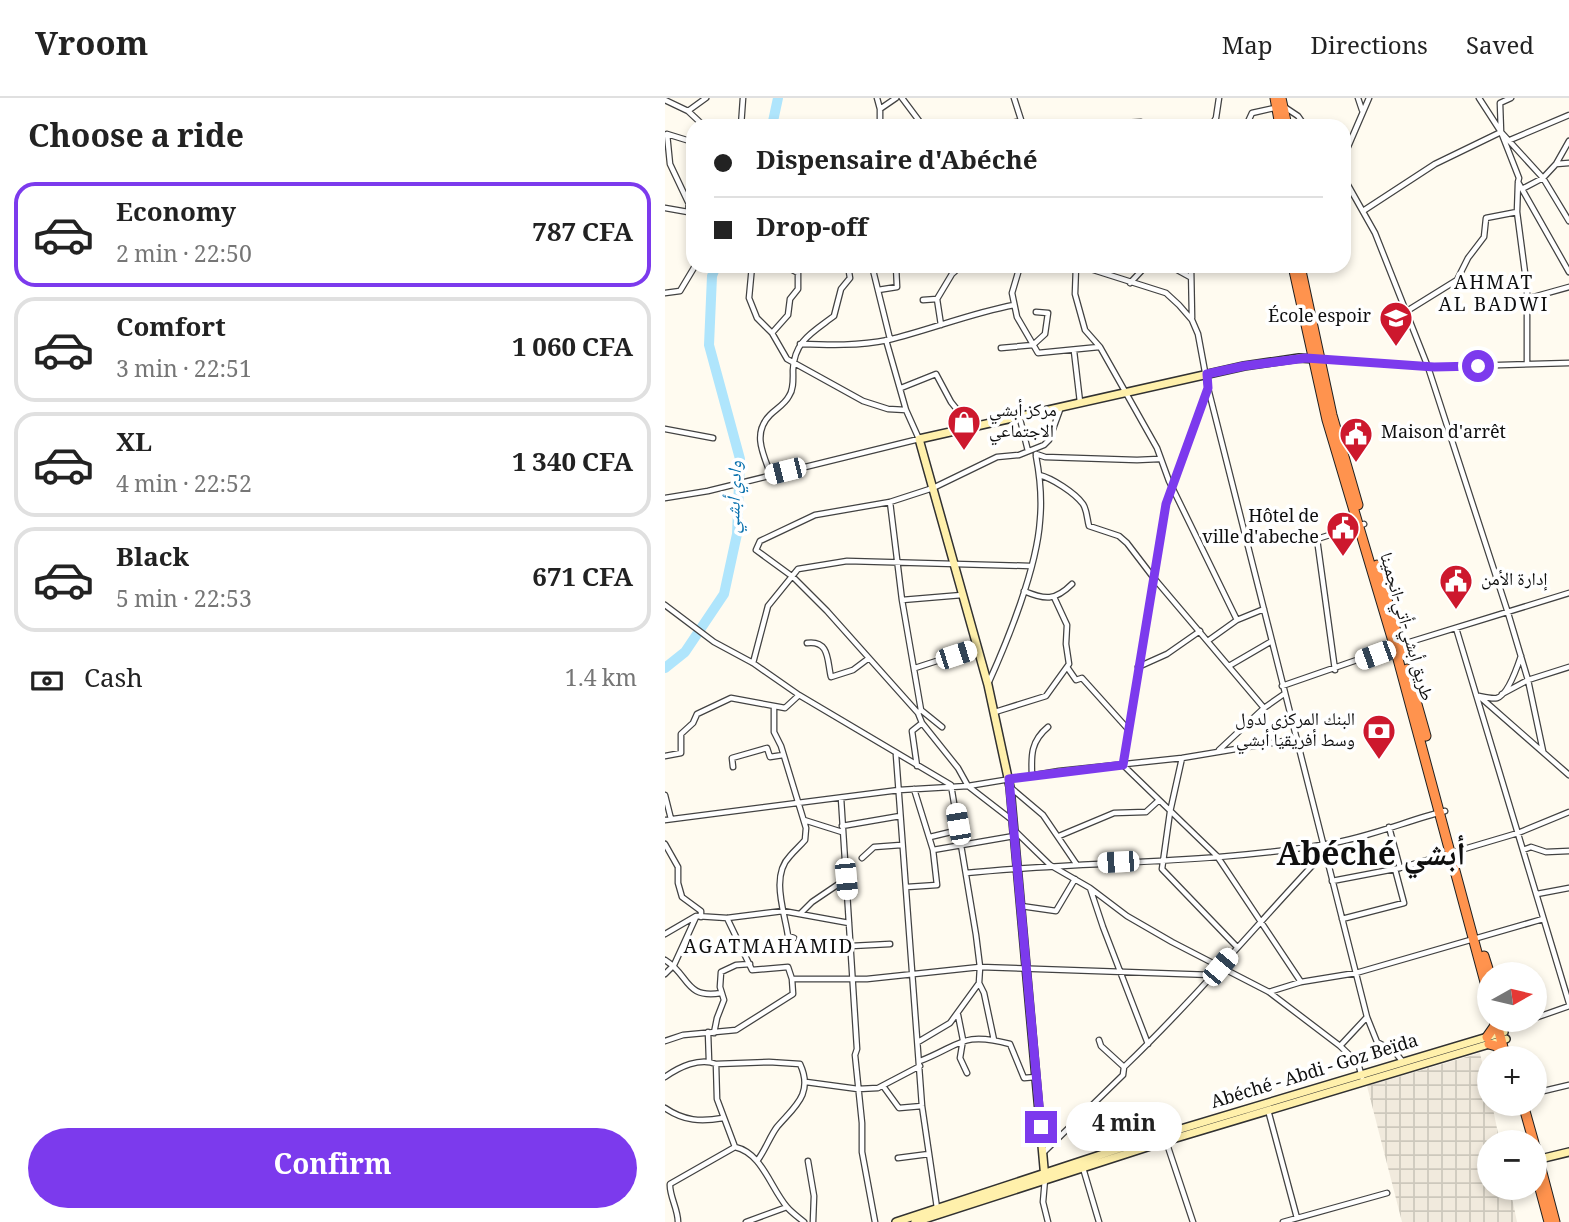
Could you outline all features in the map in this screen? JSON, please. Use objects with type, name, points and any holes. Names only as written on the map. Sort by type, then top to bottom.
[{"type":"highway","points":[[1279,102],[1285,119]]},
{"type":"highway","points":[[1295,273],[1342,463],[1398,646],[1481,962]]},
{"type":"highway","points":[[1301,273],[1317,359]]},
{"type":"highway","points":[[1476,939],[1485,962]]},
{"type":"highway","points":[[1492,1032],[1488,1041],[1496,1046]]},
{"type":"highway","points":[[1547,1194],[1555,1222]]},
{"type":"highway","points":[[1543,1200],[1549,1222]]},
{"type":"street","points":[[678,98],[682,107]]},
{"type":"street","points":[[688,111],[706,98]]},
{"type":"street","points":[[742,119],[743,98]]},
{"type":"street","points":[[877,98],[880,119]]},
{"type":"street","points":[[880,109],[896,98]]},
{"type":"street","points":[[902,98],[918,119]]},
{"type":"street","points":[[1015,98],[1021,119]]},
{"type":"street","points":[[1215,119],[1219,98]]},
{"type":"street","points":[[1358,98],[1363,111]]},
{"type":"street","points":[[1351,139],[1369,98]]},
{"type":"street","points":[[1479,98],[1501,132],[1519,178],[1517,212],[1527,288],[1527,364]]},
{"type":"street","points":[[1511,98],[1500,103],[1501,132],[1543,178],[1569,221]]},
{"type":"street","points":[[665,100],[682,107],[697,119]]},
{"type":"street","points":[[1249,119],[1252,113],[1279,102],[1300,119]]},
{"type":"street","points":[[1510,140],[1569,115]]},
{"type":"street","points":[[1363,211],[1435,164],[1501,132]]},
{"type":"street","points":[[686,140],[666,134],[670,164],[686,198]]},
{"type":"street","points":[[1521,189],[1543,178],[1556,164],[1569,141]]},
{"type":"street","points":[[1556,164],[1569,163]]},
{"type":"street","points":[[1518,183],[1569,272]]},
{"type":"street","points":[[1351,190],[1375,233],[1428,367],[1521,656],[1543,751]]},
{"type":"street","points":[[665,208],[686,212]]},
{"type":"street","points":[[1407,311],[1457,280],[1468,258],[1484,237],[1486,218],[1517,212]]},
{"type":"street","points":[[665,293],[680,291],[691,273]]},
{"type":"street","points":[[751,273],[749,298],[757,318],[772,333],[786,359],[863,401],[888,409],[906,410]]},
{"type":"street","points":[[772,333],[788,316],[790,299],[798,289],[798,273]]},
{"type":"street","points":[[771,475],[762,452],[759,432],[761,424],[789,397],[800,344],[804,337],[834,316],[841,289],[850,278],[849,273]]},
{"type":"street","points":[[874,273],[906,410],[919,439],[988,685],[1009,783],[1044,1152],[1043,1202],[1048,1222]]},
{"type":"street","points":[[878,290],[897,287],[896,273]]},
{"type":"street","points":[[941,325],[937,299],[953,273]]},
{"type":"street","points":[[1018,273],[1012,293],[1014,305],[1021,327],[1038,353],[1100,346]]},
{"type":"street","points":[[1077,273],[1075,294],[1081,321],[1087,334],[1100,346],[1123,384],[1125,393],[1157,448],[1159,458],[1237,620]]},
{"type":"street","points":[[1099,273],[1166,293],[1192,320],[1198,334],[1208,388],[1367,1017],[1377,1042],[1394,1051],[1405,1066]]},
{"type":"street","points":[[1130,283],[1139,273]]},
{"type":"street","points":[[1182,273],[1191,278]]},
{"type":"street","points":[[1191,273],[1192,320]]},
{"type":"street","points":[[1526,299],[1569,287]]},
{"type":"street","points":[[923,300],[937,299]]},
{"type":"street","points":[[800,344],[837,345],[888,340],[983,311],[1014,305]]},
{"type":"street","points":[[1001,348],[1033,345],[1045,334],[1048,313],[1036,312]]},
{"type":"street","points":[[1074,351],[1080,402]]},
{"type":"street","points":[[666,496],[708,491],[1019,415],[1244,366],[1317,359],[1428,367],[1569,363]]},
{"type":"street","points":[[901,388],[936,374],[951,402],[971,427]]},
{"type":"street","points":[[1123,765],[1137,667],[1166,504],[1208,388]]},
{"type":"street","points":[[942,726],[919,712],[793,576],[756,550],[760,541],[815,515],[890,502],[933,488],[997,457],[1028,452],[1044,445],[1049,440],[1062,407]]},
{"type":"street","points":[[1019,415],[1028,452]]},
{"type":"street","points":[[665,429],[713,438]]},
{"type":"street","points":[[988,685],[1024,591],[1039,536],[1039,475],[1035,449]]},
{"type":"street","points":[[1036,456],[1129,460],[1159,458]]},
{"type":"street","points":[[1039,475],[1046,476],[1081,500],[1089,526],[1119,536],[1264,708]]},
{"type":"street","points":[[890,502],[896,562],[922,723],[958,768],[968,786],[1051,865],[1090,888],[1127,916],[1269,992],[1340,1046],[1358,1063],[1363,1078]]},
{"type":"street","points":[[1335,670],[1317,539],[1362,525]]},
{"type":"street","points":[[753,663],[768,606],[798,569],[847,561],[1030,566]]},
{"type":"street","points":[[1024,591],[1041,598],[1055,597],[1072,583]]},
{"type":"street","points":[[1282,686],[1335,670],[1398,646],[1569,593]]},
{"type":"street","points":[[902,600],[962,594]]},
{"type":"street","points":[[995,712],[1046,696],[1067,666],[1067,625],[1055,597]]},
{"type":"street","points":[[665,605],[714,642],[753,663],[799,695],[951,785]]},
{"type":"street","points":[[1209,640],[1237,620],[1263,609]]},
{"type":"street","points":[[1456,628],[1569,1005],[1547,1013]]},
{"type":"street","points":[[1137,667],[1167,654],[1200,631]]},
{"type":"street","points":[[1229,666],[1272,641]]},
{"type":"street","points":[[807,643],[821,644],[828,659],[831,677],[853,670],[869,658]]},
{"type":"street","points":[[914,668],[977,648]]},
{"type":"street","points":[[1502,694],[1517,670],[1521,656]]},
{"type":"street","points":[[1067,666],[1076,680],[1082,678],[1128,728]]},
{"type":"street","points":[[1478,696],[1497,698],[1528,680],[1569,667]]},
{"type":"street","points":[[1219,750],[1264,708],[1285,694]]},
{"type":"street","points":[[665,756],[681,753],[681,734],[693,723],[697,714],[717,704],[731,698],[787,708],[799,695]]},
{"type":"street","points":[[1478,696],[1569,775]]},
{"type":"street","points":[[773,706],[774,732],[782,746],[806,828],[805,840],[789,856],[781,874],[783,911],[788,936],[794,938]]},
{"type":"street","points":[[917,766],[912,731],[922,723]]},
{"type":"street","points":[[1032,775],[1031,754],[1035,741],[1048,727]]},
{"type":"street","points":[[665,795],[668,820],[899,790],[1009,783],[1032,775],[1182,758],[1296,739]]},
{"type":"street","points":[[733,767],[731,758],[767,748],[770,757],[783,755]]},
{"type":"street","points":[[896,754],[922,1106],[937,1208]]},
{"type":"street","points":[[1182,758],[1161,860],[1162,869],[1237,947]]},
{"type":"street","points":[[1123,765],[1217,856],[1301,982]]},
{"type":"street","points":[[1009,783],[1043,815],[1077,865]]},
{"type":"street","points":[[951,785],[980,967],[979,983],[984,993],[994,1040]]},
{"type":"street","points":[[907,887],[937,885],[930,837],[914,789]]},
{"type":"street","points":[[841,798],[855,996],[855,1055],[862,1153],[875,1222]]},
{"type":"street","points":[[1059,836],[1114,813],[1146,812],[1159,801]]},
{"type":"street","points":[[966,873],[1051,865],[1217,856],[1322,845],[1443,812]]},
{"type":"street","points":[[1332,881],[1397,868],[1453,852],[1518,833],[1569,812]]},
{"type":"street","points":[[804,820],[842,829],[899,816]]},
{"type":"street","points":[[1342,919],[1404,903],[1389,827]]},
{"type":"street","points":[[933,850],[992,841],[1014,829]]},
{"type":"street","points":[[930,837],[959,830]]},
{"type":"street","points":[[665,844],[678,867],[678,883],[682,897],[701,911],[674,965],[665,974]]},
{"type":"street","points":[[862,858],[874,847],[901,845]]},
{"type":"street","points":[[1523,850],[1531,847],[1546,852],[1569,851]]},
{"type":"street","points":[[1044,1152],[1123,1075],[1124,1067],[1324,853]]},
{"type":"street","points":[[801,913],[811,902],[846,879]]},
{"type":"street","points":[[1021,906],[1056,911],[1075,879]]},
{"type":"street","points":[[1090,888],[1148,1044]]},
{"type":"street","points":[[1537,894],[1569,888]]},
{"type":"street","points":[[665,934],[699,916],[727,919],[783,911],[849,922]]},
{"type":"street","points":[[665,1041],[683,1035],[736,1030],[793,994],[788,967],[753,971],[727,919]]},
{"type":"street","points":[[1269,992],[1301,982],[1356,973],[1543,919]]},
{"type":"street","points":[[851,946],[890,944]]},
{"type":"street","points":[[665,960],[674,965],[687,984],[699,993],[721,993]]},
{"type":"street","points":[[709,1061],[711,1033],[725,1000],[721,993],[721,972],[736,965],[750,964]]},
{"type":"street","points":[[792,979],[867,979],[980,967],[1121,974],[1212,975]]},
{"type":"street","points":[[918,1042],[945,1028],[979,983]]},
{"type":"street","points":[[958,1014],[963,1040],[960,1058],[967,1073]]},
{"type":"street","points":[[1340,1046],[1367,1017]]},
{"type":"street","name":"Abéché - Abdi - Goz Beïda","points":[[1405,1066],[1488,1041],[1502,1032]]},
{"type":"street","points":[[806,1082],[858,1089],[883,1086],[963,1040],[977,1037],[1010,1044],[1024,1078],[1037,1077]]},
{"type":"street","points":[[1099,1040],[1101,1046],[1124,1067]]},
{"type":"street","points":[[915,1222],[1044,1176],[1083,1168],[1268,1110],[1281,1102],[1363,1078],[1405,1066],[1434,1062],[1488,1041]]},
{"type":"street","points":[[665,1077],[681,1066],[709,1061],[716,1065],[798,1063],[806,1082],[799,1102],[775,1130],[768,1147],[757,1161]]},
{"type":"street","points":[[716,1065],[717,1099],[735,1147]]},
{"type":"street","points":[[1547,1090],[1569,1085]]},
{"type":"street","points":[[883,1086],[899,1108],[922,1106]]},
{"type":"street","name":"Abéché - Abdi - Goz Beïda","points":[[896,1222],[1281,1102]]},
{"type":"street","points":[[665,1108],[689,1120],[709,1121],[723,1118]]},
{"type":"street","points":[[1268,1110],[1299,1219]]},
{"type":"street","points":[[1166,1141],[1193,1222]]},
{"type":"street","points":[[678,1222],[678,1210],[670,1184],[735,1147],[745,1149],[757,1161],[787,1207],[804,1222]]},
{"type":"street","points":[[1547,1158],[1569,1152]]},
{"type":"street","points":[[898,1158],[929,1154]]},
{"type":"street","points":[[808,1161],[814,1196],[813,1222]]},
{"type":"street","points":[[1083,1168],[1099,1222]]},
{"type":"street","points":[[1283,1222],[1387,1193]]},
{"type":"street","points":[[747,1222],[787,1207]]},
{"type":"shaded area","points":[[1477,1054],[1477,1116],[1494,1116],[1497,1130],[1477,1130],[1477,1200],[1512,1200],[1517,1222],[1402,1222],[1367,1086]]},
{"type":"waterway","name":"وادي أبشي","points":[[774,119],[778,98]]},
{"type":"waterway","name":"وادي أبشي","points":[[665,668],[685,652],[724,594],[737,534],[740,459],[709,345],[713,273]]},
{"type":"place","name":"École espoir","points":[[1396,348]]},
{"type":"place","name":"مركز أبشي الاجتماعي","points":[[964,452]]},
{"type":"place","name":"Maison d'arrêt","points":[[1356,464]]},
{"type":"place","name":"Hôtel de ville d'abeche","points":[[1343,558]]},
{"type":"place","name":"إدارة الأمن","points":[[1456,611]]},
{"type":"place","name":"البنك المركزي لدول وسط أفريقيا أبشي","points":[[1379,761]]},
{"type":"district","name":"AHMAT AL BADWI","points":[[1494,296]]},
{"type":"district","name":"Abéché أبشي","points":[[1371,858]]},
{"type":"district","name":"AGATMAHAMID","points":[[769,949]]},
{"type":"route","points":[[1041,1127],[1009,779],[1123,765],[1166,504],[1208,388],[1207,374],[1306,358],[1434,367],[1478,366]]}]
